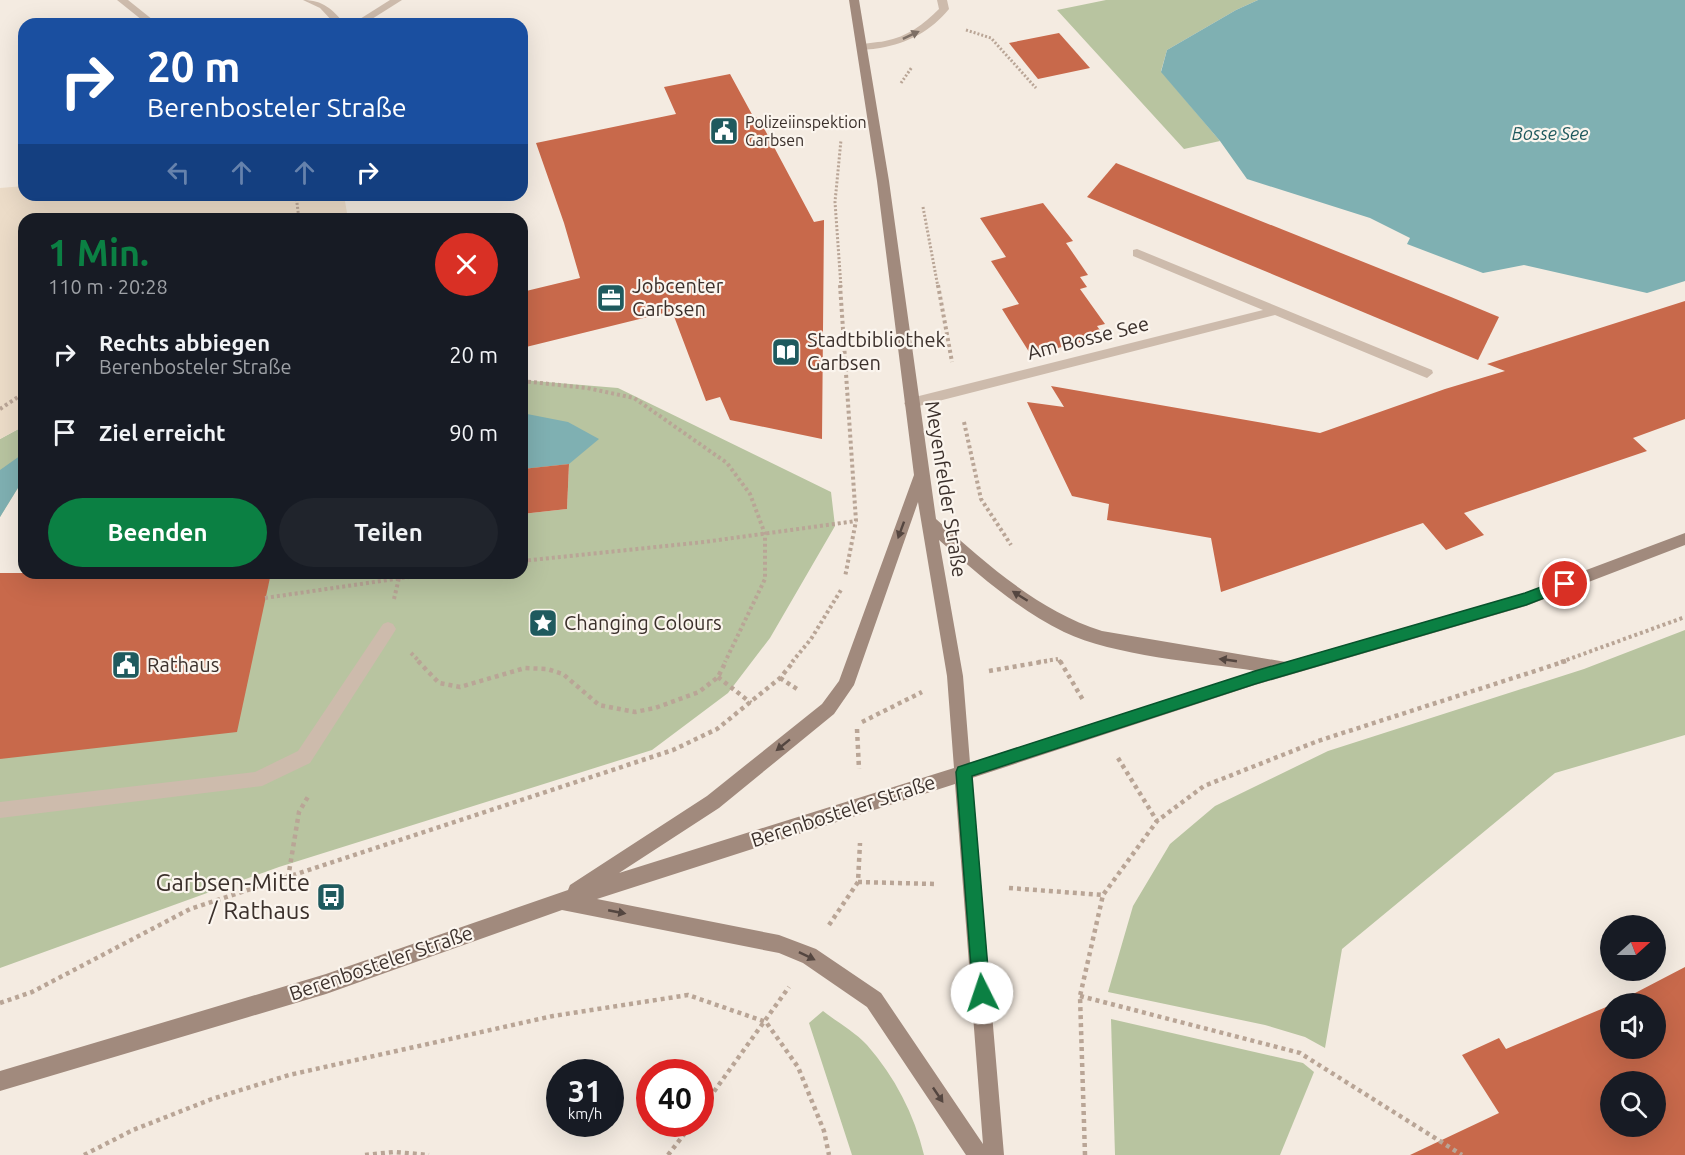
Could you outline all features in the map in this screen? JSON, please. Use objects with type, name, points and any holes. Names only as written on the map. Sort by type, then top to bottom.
[{"type":"street","points":[[122,0],[145,18]]},
{"type":"street","points":[[308,0],[323,6],[334,18]]},
{"type":"street","points":[[367,18],[397,0]]},
{"type":"street","name":"Meyenfelder Straße","points":[[854,0],[883,181],[921,475],[955,676],[994,1155]]},
{"type":"street","points":[[862,47],[891,44],[928,27],[944,9],[942,0]]},
{"type":"street","points":[[1137,253],[1428,373]]},
{"type":"street","name":"Am Bosse See","points":[[911,403],[1275,311]]},
{"type":"street","points":[[560,901],[713,802],[828,709],[846,685],[921,475]]},
{"type":"street","points":[[930,523],[999,584],[1069,627],[1102,638],[1162,651],[1286,668]]},
{"type":"street","name":"Berenbosteler Straße","points":[[0,1081],[326,984],[560,901],[1286,668],[1526,599],[1685,539]]},
{"type":"street","points":[[0,810],[256,780],[304,757],[388,629]]},
{"type":"street","points":[[560,901],[779,944],[809,956],[874,1000],[978,1155]]},
{"type":"path","points":[[966,30],[991,38],[1036,88]]},
{"type":"path","points":[[891,44],[898,86]]},
{"type":"path","points":[[0,1003],[32,992],[190,909],[673,750],[717,729],[780,678],[811,639],[844,585],[856,520],[835,202],[842,137]]},
{"type":"path","points":[[921,198],[981,500],[1013,548]]},
{"type":"path","points":[[388,629],[439,683],[460,687],[525,668],[547,669],[563,674],[599,705],[618,710],[635,712],[669,704],[699,692],[718,677],[765,579],[765,534],[750,494],[728,463],[634,398],[587,388],[528,382]]},
{"type":"path","points":[[0,409],[18,397]]},
{"type":"path","points":[[528,560],[765,534],[856,520]]},
{"type":"path","points":[[265,598],[395,579]]},
{"type":"path","points":[[1085,1155],[1080,996],[1103,895],[1157,821],[1204,786],[1318,741],[1575,658],[1685,617]]},
{"type":"path","points":[[718,677],[751,703]]},
{"type":"path","points":[[84,1155],[133,1130],[202,1102],[288,1075],[553,1016],[688,995],[766,1022],[798,1067],[824,1131],[829,1155]]},
{"type":"path","points":[[1080,996],[1300,1053],[1462,1155]]},
{"type":"path","points":[[714,1092],[766,1022]]},
{"type":"path","points":[[668,1155],[682,1137]]},
{"type":"path","points":[[365,1155],[394,1152],[429,1155]]},
{"type":"green space","points":[[1106,0],[1258,0],[1236,10],[1167,50],[1161,71],[1220,141],[1184,149],[1057,10]]},
{"type":"green space","points":[[528,380],[618,388],[831,492],[835,526],[770,638],[728,693],[652,750],[279,867],[0,968],[0,759],[262,579],[528,579],[528,513],[567,509],[569,464],[528,468]]},
{"type":"green space","points":[[18,429],[18,488],[0,517],[0,439]]},
{"type":"green space","points":[[1685,630],[1685,735],[1555,773],[1342,949],[1325,1048],[1305,1037],[1265,1025],[1108,992],[1133,906],[1170,844],[1215,806],[1328,751],[1584,669]]},
{"type":"green space","points":[[823,1011],[862,1040],[877,1057],[895,1083],[909,1111],[924,1155],[852,1155],[809,1023]]},
{"type":"green space","points":[[1111,1019],[1303,1063],[1314,1072],[1280,1155],[1115,1155]]},
{"type":"shaded area","points":[[18,186],[18,201],[345,201],[347,213],[18,213],[18,429],[0,439],[0,188]]},
{"type":"water","name":"Bosse See","points":[[1258,0],[1685,0],[1685,281],[1647,293],[1524,265],[1483,273],[1407,244],[1410,238],[1370,218],[1247,179],[1220,141],[1161,72],[1167,50],[1236,10]]},
{"type":"water","points":[[528,414],[568,422],[599,439],[569,464],[528,468]]},
{"type":"water","points":[[18,457],[18,488],[0,517],[0,470]]},
{"type":"building","points":[[1059,33],[1090,68],[1038,79],[1009,43]]},
{"type":"building","points":[[730,74],[754,118],[758,117],[814,222],[824,220],[822,439],[730,420],[720,397],[706,401],[672,311],[528,347],[528,291],[580,278],[564,223],[536,143],[676,114],[664,87]]},
{"type":"building","points":[[1116,163],[1499,317],[1478,360],[1087,197]]},
{"type":"building","points":[[1043,203],[1073,241],[1066,243],[1088,275],[1080,277],[1087,287],[1080,289],[1105,324],[1097,326],[1104,336],[1031,355],[1002,309],[1019,304],[991,261],[1006,257],[980,218]]},
{"type":"building","points":[[1685,301],[1685,419],[1633,438],[1647,451],[1464,513],[1484,535],[1446,550],[1423,523],[1221,592],[1211,538],[1107,520],[1109,504],[1072,496],[1027,402],[1064,407],[1051,386],[1320,433],[1445,389],[1505,371],[1487,364]]},
{"type":"building","points":[[569,464],[567,509],[528,513],[528,468]]},
{"type":"building","name":"Rathaus","points":[[0,573],[18,573],[18,579],[270,579],[237,732],[0,759]]},
{"type":"building","points":[[1685,967],[1685,1155],[1410,1155],[1499,1113],[1462,1055],[1499,1038],[1506,1049],[1600,1010],[1600,1059],[1666,1059],[1666,993],[1635,993],[1658,981],[1666,981],[1666,977]]},
{"type":"place","name":"Polizeiinspektion Garbsen","points":[[724,131]]},
{"type":"place","name":"Jobcenter Garbsen","points":[[611,298]]},
{"type":"place","name":"Stadtbibliothek Garbsen","points":[[786,352]]},
{"type":"place","name":"Changing Colours","points":[[543,623]]},
{"type":"place","name":"Rathaus","points":[[126,665]]},
{"type":"place","name":"Garbsen-Mitte / Rathaus","points":[[331,897]]},
{"type":"route","points":[[982,993],[964,772],[1286,668],[1526,599],[1565,584]]}]
